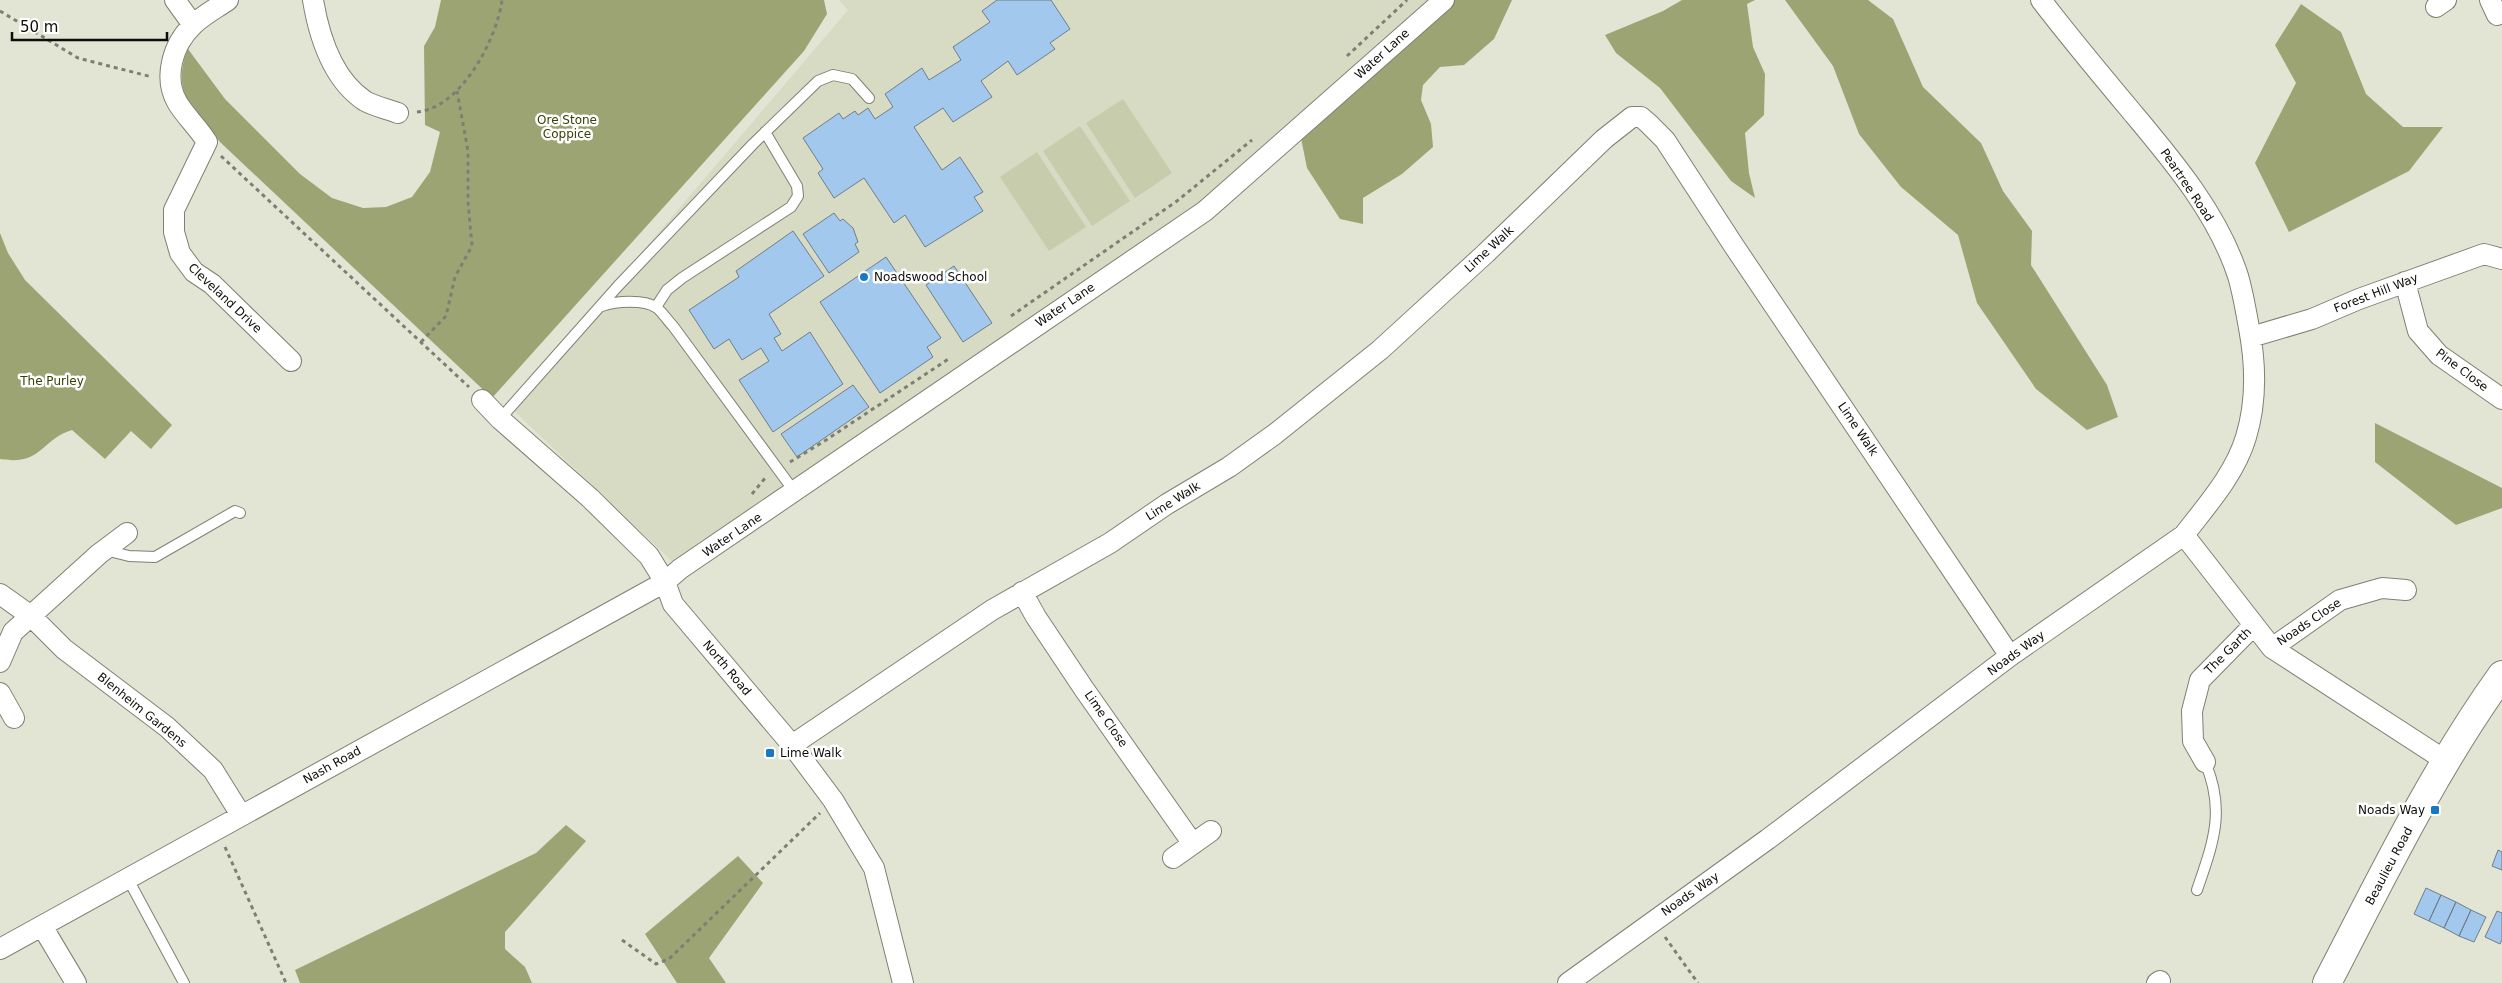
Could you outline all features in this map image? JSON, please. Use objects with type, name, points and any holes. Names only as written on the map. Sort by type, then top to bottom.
[{"type":"street","points":[[176,0],[193,25]]},
{"type":"street","points":[[207,142],[199,128],[177,102],[169,83],[172,64],[179,45],[193,25],[228,0]]},
{"type":"street","points":[[313,0],[322,42],[332,63],[346,82],[365,100],[398,113]]},
{"type":"street","name":"Water Lane","points":[[665,582],[794,491],[1205,211],[1444,0]]},
{"type":"street","name":"Peartree Road","points":[[2041,0],[2164,151],[2199,198],[2218,231],[2238,275],[2255,361],[2255,389],[2246,438],[2227,478],[2184,535]]},
{"type":"street","name":"Lime Walk","points":[[792,745],[876,690],[924,654],[1022,592],[1110,543],[1167,504],[1230,467],[1325,396],[1415,318],[1604,139],[1632,117],[1640,118],[1648,123],[1674,153],[1734,246],[2010,656]]},
{"type":"street","name":"Cleveland Drive","points":[[207,142],[174,210],[174,232],[180,253],[194,272],[212,284],[291,361]]},
{"type":"street","name":"Forest Hill Way","points":[[2251,337],[2312,319],[2405,282],[2484,254],[2502,259]]},
{"type":"street","name":"Pine Close","points":[[2405,282],[2418,331],[2439,355],[2502,399]]},
{"type":"street","name":"North Road","points":[[482,400],[500,419],[590,498],[649,556],[665,582],[673,604],[792,745],[833,800],[874,868],[903,983]]},
{"type":"street","points":[[0,662],[13,632],[104,550],[127,533]]},
{"type":"street","points":[[2184,535],[2272,648],[2446,761]]},
{"type":"street","name":"Noads Way","points":[[1568,983],[1652,920],[1768,839],[2010,656],[2184,535]]},
{"type":"street","name":"Nash Road","points":[[0,949],[665,582]]},
{"type":"street","name":"Noads Close","points":[[2272,648],[2340,600],[2382,588],[2406,590]]},
{"type":"street","name":"Lime Close","points":[[1022,592],[1068,665],[1193,844]]},
{"type":"street","name":"Blenheim Gardens","points":[[0,594],[31,616],[64,649],[166,727],[213,770],[241,815]]},
{"type":"street","name":"The Garth","points":[[2205,762],[2193,741],[2192,711],[2200,680],[2254,625]]},
{"type":"street","name":"Beaulieu Road","points":[[2327,983],[2446,761],[2502,675]]},
{"type":"street","points":[[0,693],[14,718]]},
{"type":"street","points":[[1173,858],[1211,831]]},
{"type":"street","points":[[42,926],[76,983]]},
{"type":"lane","points":[[500,419],[600,306],[765,132],[818,80],[833,75],[852,80],[869,98]]},
{"type":"lane","points":[[656,307],[668,290],[682,278],[791,207],[798,196],[797,186],[765,132]]},
{"type":"lane","points":[[600,306],[614,302],[631,302],[656,307],[673,326],[794,491]]},
{"type":"lane","points":[[104,550],[129,556],[155,558],[235,511],[240,513]]},
{"type":"lane","points":[[2197,890],[2210,851],[2217,805],[2214,783],[2205,762]]},
{"type":"lane","points":[[128,879],[184,983]]},
{"type":"path","points":[[398,113],[423,111],[452,97],[492,41],[502,0]]},
{"type":"path","points":[[1345,58],[1407,0]]},
{"type":"path","points":[[0,11],[78,58],[134,71],[169,83]]},
{"type":"path","points":[[421,342],[446,316],[455,277],[472,246],[468,202],[468,151],[457,91]]},
{"type":"path","points":[[1010,316],[1177,201],[1258,135]]},
{"type":"path","points":[[207,142],[482,400]]},
{"type":"path","points":[[748,499],[767,477],[778,469],[824,442],[953,356]]},
{"type":"path","points":[[622,940],[656,964],[669,959],[833,800]]},
{"type":"path","points":[[218,830],[286,983]]},
{"type":"path","points":[[1652,920],[1698,983]]},
{"type":"shaded area","name":"Noadswood School","points":[[839,0],[1444,0],[1205,211],[680,569],[510,407],[848,10]]},
{"type":"shaded area","points":[[1123,99],[1172,173],[1135,198],[1086,123]]},
{"type":"shaded area","points":[[1080,126],[1130,201],[1092,226],[1043,151]]},
{"type":"shaded area","points":[[1037,152],[1086,227],[1049,251],[1000,177]]},
{"type":"green space","name":"Ore Stone Coppice","points":[[441,0],[824,0],[827,14],[804,51],[492,398],[221,143],[194,111],[183,90],[183,64],[188,49],[225,99],[300,174],[332,198],[363,208],[386,207],[412,197],[430,172],[440,132],[425,125],[424,46],[435,27]]},
{"type":"green space","points":[[1436,0],[1512,0],[1494,39],[1464,65],[1440,67],[1423,85],[1421,100],[1431,124],[1433,147],[1402,174],[1363,198],[1363,224],[1340,219],[1307,168],[1298,123]]},
{"type":"green space","points":[[1682,0],[1755,0],[1747,4],[1753,47],[1765,74],[1764,115],[1745,133],[1749,173],[1755,198],[1731,181],[1660,88],[1616,53],[1605,35],[1663,11]]},
{"type":"green space","points":[[1785,0],[1868,0],[1893,19],[1923,87],[1981,143],[2003,191],[2032,231],[2031,265],[2107,385],[2118,417],[2087,430],[2036,389],[1977,303],[1958,235],[1901,187],[1859,134],[1833,66]]},
{"type":"green space","points":[[2301,4],[2341,32],[2366,94],[2403,127],[2443,127],[2409,171],[2289,232],[2255,163],[2296,83],[2275,45]]},
{"type":"green space","name":"The Purley","points":[[0,233],[8,253],[25,280],[172,425],[151,449],[131,431],[105,459],[72,430],[61,434],[33,456],[14,460],[0,459]]},
{"type":"green space","points":[[2375,423],[2502,488],[2502,508],[2456,525],[2375,462]]},
{"type":"green space","points":[[566,825],[586,841],[505,932],[505,949],[525,967],[532,983],[300,983],[295,970],[536,853]]},
{"type":"green space","points":[[738,856],[763,883],[709,958],[726,983],[677,983],[645,934]]},
{"type":"building","points":[[997,0],[1051,0],[1070,29],[1050,43],[1055,49],[1017,75],[1008,61],[981,81],[992,97],[953,122],[943,108],[914,127],[942,170],[960,157],[983,192],[974,197],[983,211],[925,247],[905,215],[894,223],[864,178],[834,198],[818,173],[823,169],[803,138],[839,113],[843,119],[855,111],[858,115],[868,108],[875,119],[893,107],[885,94],[922,68],[929,80],[961,60],[953,47],[990,22],[982,11]]},
{"type":"building","points":[[834,213],[840,221],[843,219],[853,228],[858,242],[855,244],[859,252],[829,273],[803,234]]},
{"type":"building","points":[[793,231],[824,276],[769,314],[781,334],[774,338],[782,351],[810,332],[843,384],[773,432],[739,380],[769,361],[761,348],[742,360],[729,339],[714,349],[689,310],[739,277],[736,271]]},
{"type":"building","points":[[886,257],[941,338],[927,347],[933,357],[880,393],[820,302]]},
{"type":"building","points":[[954,266],[992,323],[963,342],[926,285]]},
{"type":"building","points":[[853,385],[869,407],[797,457],[781,434]]},
{"type":"building","points":[[2498,850],[2502,852],[2502,870],[2492,866]]},
{"type":"building","points":[[2426,888],[2441,895],[2429,921],[2414,914]]},
{"type":"building","points":[[2441,895],[2456,902],[2444,928],[2429,921]]},
{"type":"building","points":[[2456,902],[2471,910],[2459,936],[2444,928]]},
{"type":"building","points":[[2471,910],[2486,917],[2474,942],[2459,936]]},
{"type":"building","points":[[2497,911],[2502,913],[2502,940],[2500,944],[2485,937]]},
{"type":"place","name":"Noadswood School","points":[[864,277]]},
{"type":"place","name":"Lime Walk","points":[[770,753]]},
{"type":"place","name":"Noads Way","points":[[2435,810]]}]
